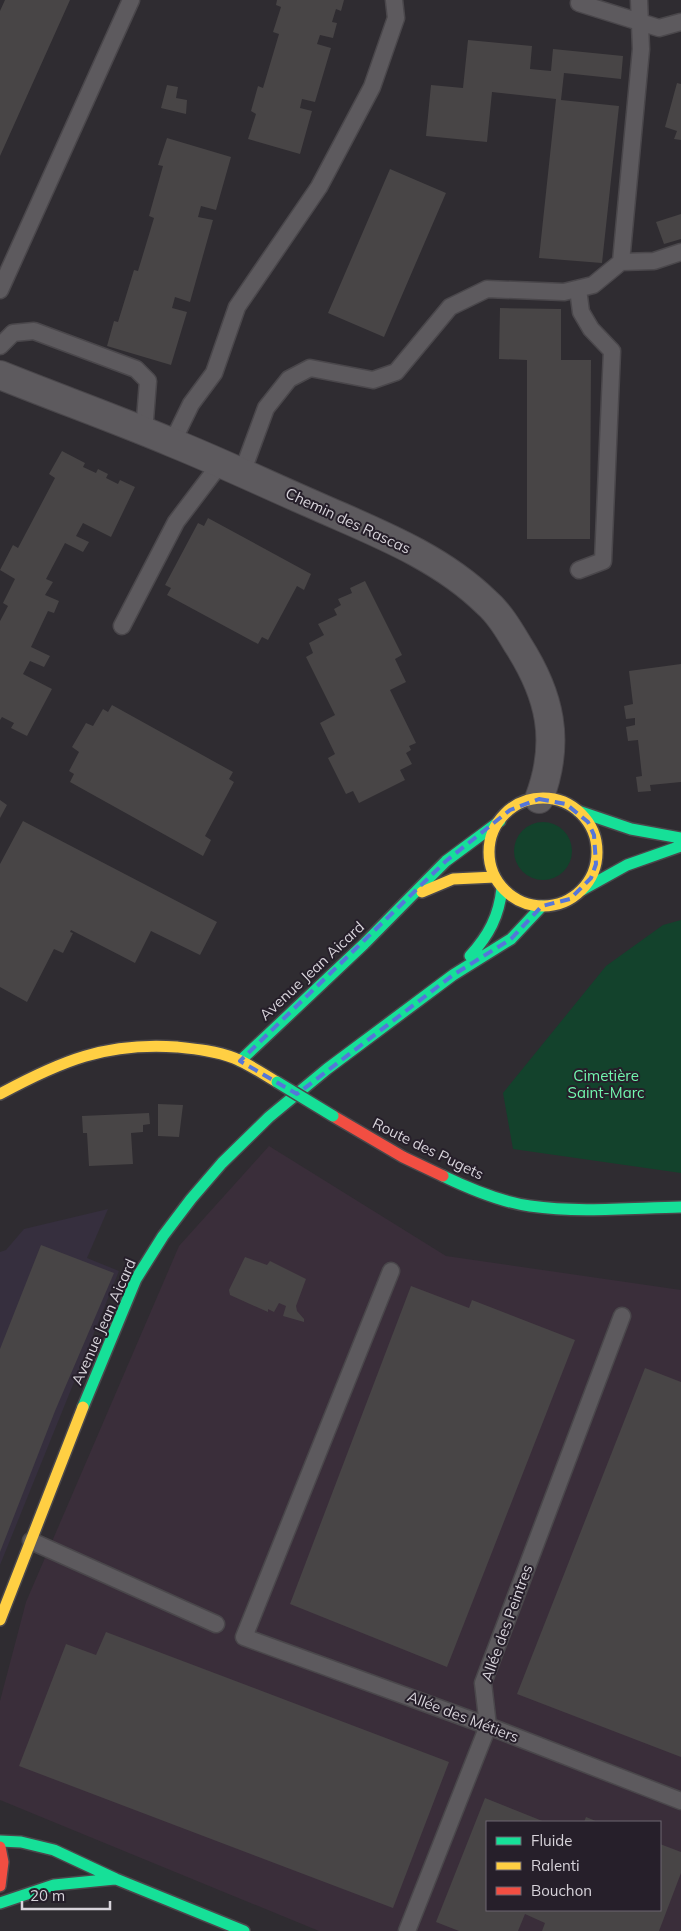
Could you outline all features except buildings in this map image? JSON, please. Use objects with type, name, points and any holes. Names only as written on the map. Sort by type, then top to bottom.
[{"type":"street","name":"Chemin des Rascas","points":[[0,375],[172,443],[406,546],[455,577],[487,602],[533,668],[546,700],[552,732],[548,772],[539,799]]},
{"type":"street","points":[[681,838],[631,829],[578,811],[553,799],[539,799],[524,802],[510,810],[500,821],[494,831],[490,854],[491,866],[502,888],[520,901],[542,906],[556,905],[570,899],[582,890],[627,865],[681,846]]},
{"type":"street","points":[[578,811],[588,822],[594,835],[597,850],[596,864],[591,878],[582,890]]},
{"type":"street","name":"Avenue Jean Aicard","points":[[240,1060],[446,861],[500,821]]},
{"type":"street","name":"Avenue Jean Aicard","points":[[404,903],[428,888],[453,879],[495,877]]},
{"type":"street","name":"Avenue Jean Aicard","points":[[453,975],[484,941],[493,927],[498,916],[502,888]]},
{"type":"street","name":"Avenue Jean Aicard","points":[[0,1620],[99,1366],[136,1279],[163,1236],[191,1199],[222,1163],[269,1117],[327,1069],[453,975],[511,939],[542,906]]},
{"type":"street","name":"Route des Pugets","points":[[0,1094],[63,1062],[101,1050],[137,1046],[175,1047],[211,1051],[240,1060],[380,1144],[445,1177],[483,1193],[530,1206],[579,1209],[681,1207]]},
{"type":"street","points":[[0,1841],[21,1842],[54,1850],[116,1879],[244,1931]]},
{"type":"street","points":[[0,1847],[2,1862],[0,1886]]},
{"type":"street","points":[[0,1902],[54,1885],[116,1879]]},
{"type":"lane","points":[[0,290],[131,0]]},
{"type":"lane","points":[[172,443],[190,404],[214,373],[237,307],[319,187],[372,87],[396,18],[394,0]]},
{"type":"lane","points":[[621,262],[641,49],[639,0]]},
{"type":"lane","points":[[579,4],[659,28],[681,22]]},
{"type":"lane","points":[[122,626],[176,522],[231,468],[266,408],[289,379],[310,368],[373,380],[396,372],[450,307],[487,289],[564,292],[593,285],[621,262],[654,261],[681,252]]},
{"type":"lane","points":[[578,289],[581,312],[591,329],[612,351],[603,561],[579,570]]},
{"type":"lane","points":[[0,346],[13,332],[34,331],[136,370],[148,381],[144,432]]},
{"type":"lane","name":"Allée des Métiers","points":[[390,1271],[244,1637],[488,1726],[681,1801]]},
{"type":"lane","name":"Allée des Peintres","points":[[407,1931],[488,1726],[483,1683],[622,1316]]},
{"type":"lane","points":[[31,1542],[216,1624]]},
{"type":"highlighted area","points":[[539,799],[566,804],[588,822],[594,835],[596,864],[591,878],[570,899],[542,906],[511,939],[453,975],[297,1094],[240,1061],[446,861],[510,810]]},
{"type":"shaded area","points":[[269,1146],[446,1256],[681,1290],[681,1931],[319,1931],[0,1800],[0,1701],[26,1602],[179,1246]]},
{"type":"shaded area","points":[[108,1209],[87,1258],[119,1271],[0,1565],[0,1252],[6,1250],[24,1229]]},
{"type":"green space","points":[[543,822],[554,824],[567,835],[572,851],[570,862],[559,875],[543,880],[532,878],[519,867],[514,851],[516,840],[527,827]]},
{"type":"green space","name":"Cimetière Saint-Marc","points":[[681,920],[681,1173],[513,1149],[503,1093],[606,966],[663,925]]},
{"type":"traffic: fast","points":[[578,811],[631,829],[681,838]]},
{"type":"traffic: fast","points":[[240,1061],[364,944],[446,861],[500,821]]},
{"type":"traffic: fast","points":[[582,890],[627,865],[681,846]]},
{"type":"traffic: fast","points":[[470,956],[492,925],[501,898],[502,888]]},
{"type":"traffic: fast","points":[[83,1407],[136,1279],[163,1236],[222,1163],[269,1117],[327,1069],[453,975],[511,939],[542,906]]},
{"type":"traffic: fast","points":[[277,1082],[333,1116]]},
{"type":"traffic: fast","points":[[443,1176],[485,1194],[530,1206],[587,1210],[681,1207]]},
{"type":"traffic: fast","points":[[0,1841],[21,1842],[54,1850],[116,1879],[244,1931]]},
{"type":"traffic: fast","points":[[0,1903],[54,1885],[115,1879]]},
{"type":"traffic: slow","points":[[543,798],[564,802],[581,814],[593,831],[597,852],[593,873],[581,890],[564,902],[543,906],[522,902],[505,890],[493,873],[489,852],[493,831],[505,814],[522,802],[543,798]]},
{"type":"traffic: slow","points":[[422,892],[453,879],[495,877]]},
{"type":"traffic: slow","points":[[0,1094],[43,1072],[85,1056],[106,1051],[152,1046],[213,1052],[234,1058],[277,1082]]},
{"type":"traffic: slow","points":[[0,1620],[83,1407]]},
{"type":"traffic: jam","points":[[333,1116],[403,1157],[443,1176]]},
{"type":"traffic: jam","points":[[0,1847],[3,1862],[0,1886]]}]
